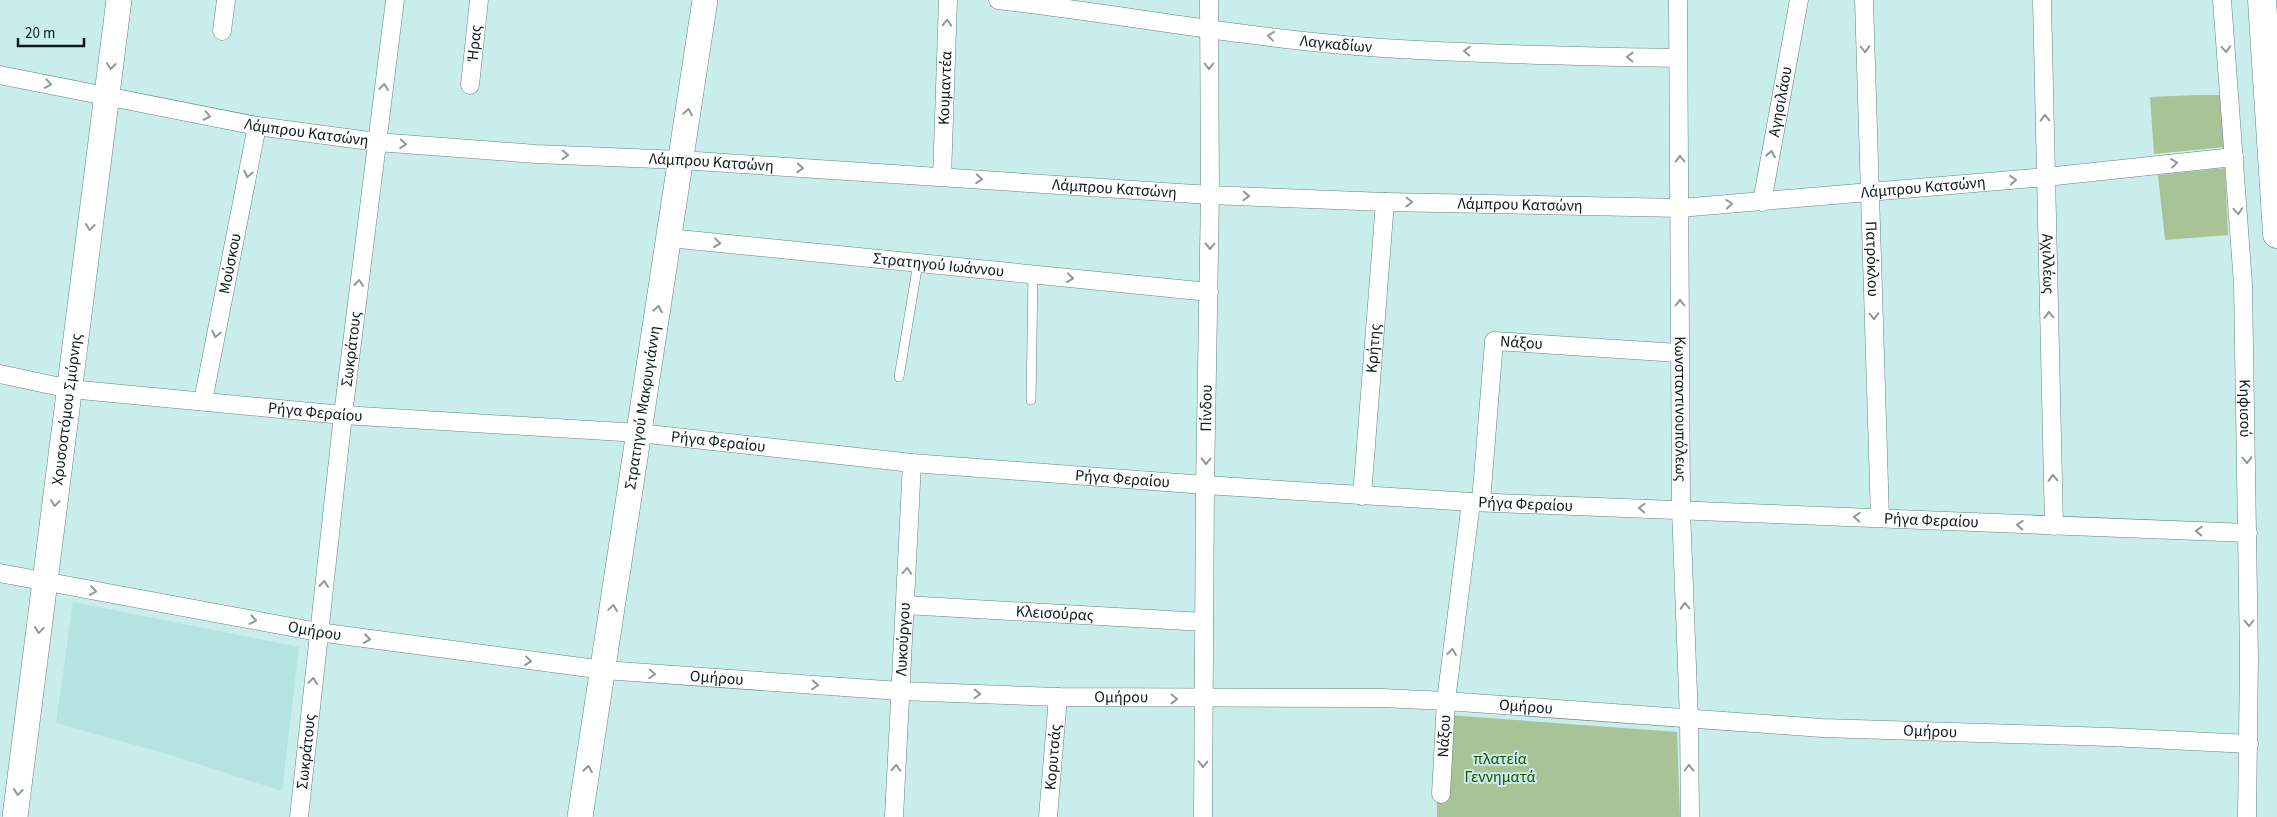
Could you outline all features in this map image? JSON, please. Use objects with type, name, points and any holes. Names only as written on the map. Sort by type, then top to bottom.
[{"type":"highway","points":[[2262,0],[2277,234]]},
{"type":"main road","name":"Χρυσοστόμου Σμύρνης","points":[[15,817],[119,0]]},
{"type":"main road","name":"Στρατηγού Μακρυγιάννη","points":[[580,817],[705,0]]},
{"type":"street","points":[[222,31],[226,0]]},
{"type":"street","name":"Σωκράτους","points":[[299,817],[343,415],[395,0]]},
{"type":"street","name":"Ήρας","points":[[470,85],[480,0]]},
{"type":"street","name":"Κουμαντέα","points":[[942,177],[948,0]]},
{"type":"street","name":"Λαγκαδίων","points":[[998,0],[1074,4],[1209,29],[1368,47],[1567,56],[1678,58]]},
{"type":"street","name":"Πίνδου","points":[[1202,817],[1210,195],[1209,0]]},
{"type":"street","name":"Κωνσταντινουπόλεως","points":[[1678,0],[1681,509],[1689,719],[1690,817]]},
{"type":"street","name":"Αγησιλάου","points":[[1762,202],[1799,0]]},
{"type":"street","name":"Πατρόκλου","points":[[1864,0],[1880,518]]},
{"type":"street","name":"Αχιλλέως","points":[[2042,0],[2054,526]]},
{"type":"street","name":"Κηφισού","points":[[2222,0],[2243,284],[2248,533],[2249,744],[2247,817]]},
{"type":"street","name":"Λάμπρου Κατσώνη","points":[[0,75],[257,126],[377,142],[536,154],[681,160],[1210,195],[1385,202],[1680,208],[2046,177],[2234,157]]},
{"type":"street","name":"Μούσκου","points":[[203,401],[257,126]]},
{"type":"street","name":"Κρήτης","points":[[1362,496],[1385,202]]},
{"type":"street","name":"Στρατηγού Ιωάννου","points":[[668,238],[1209,292]]},
{"type":"street","name":"Νάξου","points":[[1441,794],[1446,701],[1476,502],[1494,341],[1680,353]]},
{"type":"street","name":"Ρήγα Φεραίου","points":[[0,374],[70,389],[343,415],[639,433],[912,462],[1205,485],[1476,502],[2248,533]]},
{"type":"street","name":"Λυκούργου","points":[[894,817],[912,462]]},
{"type":"street","name":"Ομήρου","points":[[0,573],[318,632],[604,670],[900,691],[1058,697],[1332,698],[1446,701],[1822,728],[2090,736],[2249,744]]},
{"type":"street","name":"Κλεισούρας","points":[[905,605],[1204,622]]},
{"type":"street","name":"Κορυτσάς","points":[[1048,817],[1058,697]]},
{"type":"lane","points":[[899,377],[918,263]]},
{"type":"lane","points":[[1031,400],[1033,274]]},
{"type":"shaded area","points":[[73,602],[299,647],[282,791],[164,753],[56,723]]},
{"type":"green space","points":[[2220,95],[2224,147],[2154,154],[2150,97]]},
{"type":"green space","points":[[2225,168],[2228,235],[2165,240],[2158,175]]},
{"type":"green space","name":"πλατεία Γεννηματά","points":[[1448,715],[1677,732],[1680,817],[1437,817],[1437,798]]}]
